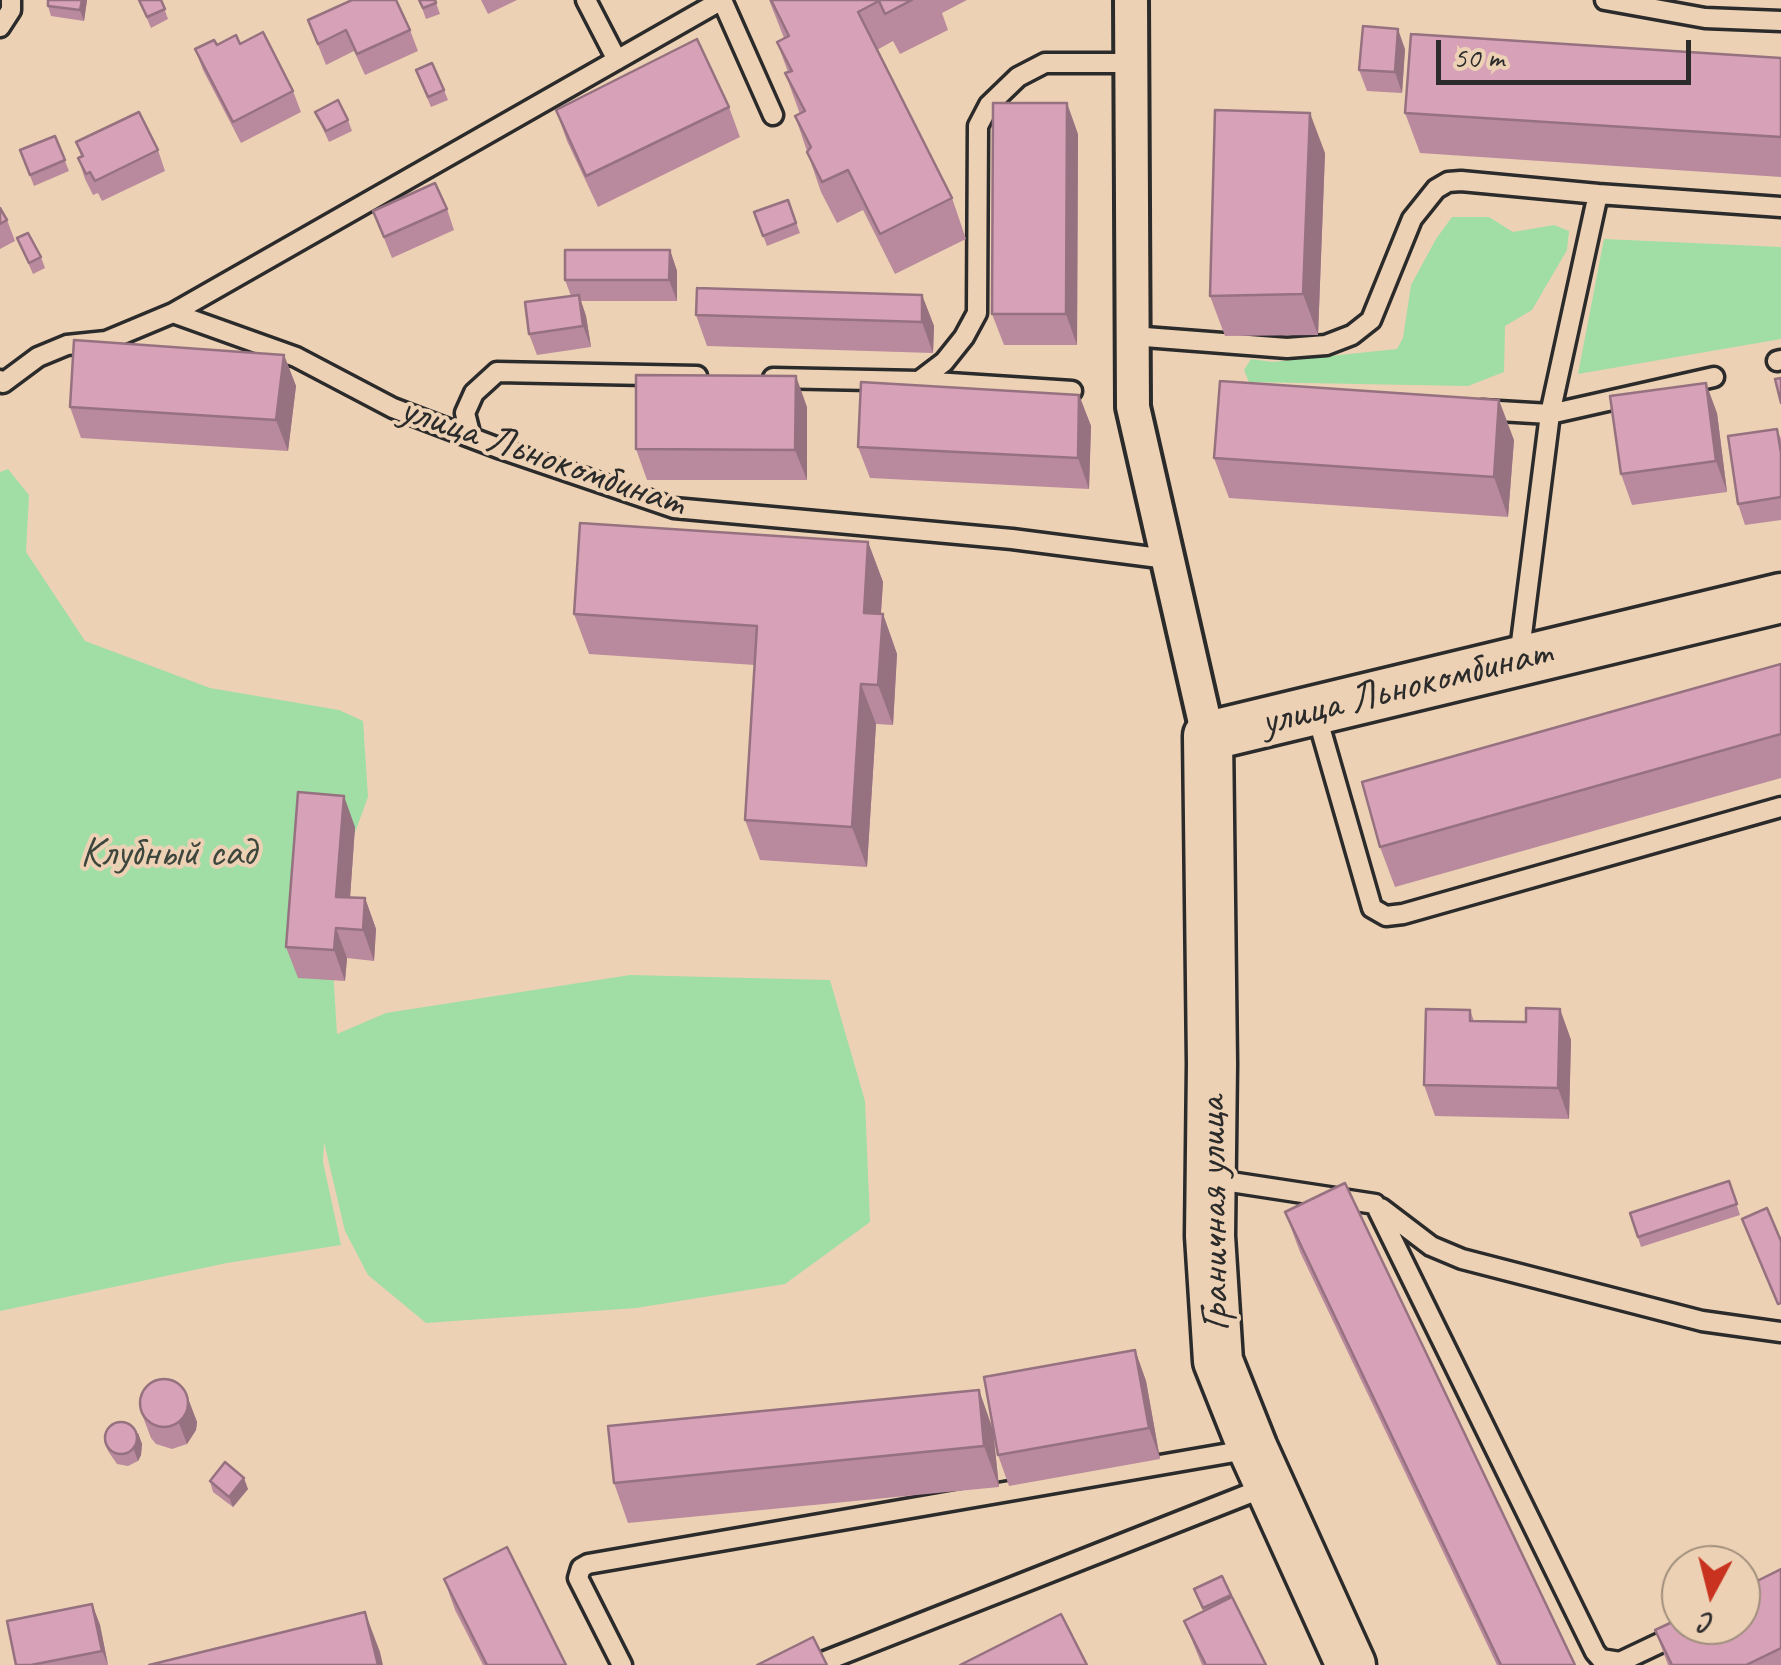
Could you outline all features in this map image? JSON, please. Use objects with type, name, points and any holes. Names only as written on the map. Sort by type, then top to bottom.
[{"type":"street","name":"улица Льнокомбинат","points":[[1131,0],[1133,407],[1208,736],[1781,598]]},
{"type":"street","name":"Граничная улица","points":[[1208,736],[1210,1236],[1218,1361],[1261,1467],[1351,1665]]},
{"type":"lane","points":[[0,27],[11,0]]},
{"type":"lane","points":[[586,0],[617,60]]},
{"type":"lane","points":[[1,386],[38,357],[67,345],[106,341],[173,313],[722,0],[773,116]]},
{"type":"lane","points":[[1605,0],[1705,18],[1781,20]]},
{"type":"lane","points":[[919,381],[944,362],[977,313],[978,126],[989,104],[1018,76],[1046,63],[1131,63]]},
{"type":"lane","points":[[1132,336],[1287,348],[1326,346],[1352,335],[1371,320],[1412,218],[1436,189],[1448,182],[1781,207]]},
{"type":"lane","points":[[1519,660],[1550,414],[1598,194]]},
{"type":"lane","name":"улица Льнокомбинат","points":[[173,313],[296,358],[393,408],[674,508],[1012,539],[1167,559]]},
{"type":"lane","points":[[471,438],[465,413],[474,393],[497,372],[708,376]]},
{"type":"lane","points":[[746,377],[919,381],[1072,391]]},
{"type":"lane","points":[[1473,409],[1550,414],[1714,377]]},
{"type":"lane","points":[[1315,710],[1372,908],[1386,916],[1781,806]]},
{"type":"lane","points":[[1210,1179],[1376,1204],[1431,1246],[1462,1259],[1702,1320],[1781,1332]]},
{"type":"lane","points":[[1376,1204],[1595,1652],[1601,1659],[1620,1662],[1661,1643]]},
{"type":"lane","points":[[622,1665],[578,1578],[581,1568],[588,1564],[1261,1467]]},
{"type":"lane","points":[[815,1665],[1261,1467]]},
{"type":"green space","points":[[1452,217],[1489,217],[1513,232],[1554,225],[1569,231],[1567,250],[1532,310],[1505,326],[1504,372],[1468,386],[1249,382],[1244,370],[1251,359],[1272,362],[1397,349],[1403,338],[1411,285]]},
{"type":"green space","points":[[1604,239],[1781,247],[1781,339],[1578,374]]},
{"type":"green space","name":"Клубный сад","points":[[8,469],[29,495],[26,552],[85,641],[210,688],[339,710],[363,721],[368,797],[329,903],[337,1034],[386,1013],[630,975],[830,980],[865,1101],[870,1222],[785,1284],[636,1308],[426,1323],[368,1275],[345,1231],[324,1142],[323,1162],[341,1245],[227,1263],[0,1311],[0,472]]},
{"type":"building","points":[[48,0],[82,0],[80,10],[48,6]]},
{"type":"building","points":[[139,0],[161,0],[165,9],[147,17]]},
{"type":"building","points":[[352,0],[396,0],[410,30],[357,54],[346,30],[318,44],[308,20]]},
{"type":"building","points":[[419,0],[435,0],[436,3],[423,8]]},
{"type":"building","points":[[771,0],[912,0],[885,14],[879,1],[858,12],[952,198],[880,234],[848,170],[822,182],[807,152],[811,147],[795,116],[805,111],[785,73],[792,71],[777,42],[789,36]]},
{"type":"building","points":[[1363,26],[1398,29],[1395,72],[1359,70]]},
{"type":"building","points":[[263,32],[293,91],[233,122],[195,49],[214,40],[217,45],[236,35],[240,44]]},
{"type":"building","points":[[1411,34],[1781,58],[1781,137],[1405,113]]},
{"type":"building","points":[[697,39],[729,107],[586,176],[556,110]]},
{"type":"building","points":[[432,63],[444,90],[428,97],[416,70]]},
{"type":"building","points":[[338,100],[348,120],[326,131],[315,112]]},
{"type":"building","points":[[993,103],[1067,103],[1066,314],[992,314]]},
{"type":"building","points":[[1215,110],[1310,113],[1303,294],[1210,296]]},
{"type":"building","points":[[139,112],[158,150],[95,181],[90,172],[86,174],[78,158],[83,156],[76,142]]},
{"type":"building","points":[[55,136],[65,160],[30,175],[20,150]]},
{"type":"building","points":[[435,183],[447,209],[384,237],[373,211]]},
{"type":"building","points":[[788,200],[796,223],[763,236],[754,212]]},
{"type":"building","points":[[28,233],[41,257],[29,263],[17,238]]},
{"type":"building","points":[[565,250],[670,250],[669,280],[565,280]]},
{"type":"building","points":[[697,288],[922,295],[922,322],[696,315]]},
{"type":"building","points":[[579,295],[583,326],[529,334],[525,302]]},
{"type":"building","points":[[74,340],[284,355],[276,420],[70,407]]},
{"type":"building","points":[[636,375],[796,376],[795,450],[636,449]]},
{"type":"building","points":[[1781,378],[1781,403],[1775,379]]},
{"type":"building","points":[[1220,381],[1499,400],[1494,477],[1214,458]]},
{"type":"building","points":[[861,382],[1079,395],[1078,458],[858,447]]},
{"type":"building","points":[[1706,383],[1716,461],[1621,474],[1610,396]]},
{"type":"building","points":[[1777,429],[1781,497],[1738,504],[1728,436]]},
{"type":"building","points":[[580,523],[868,542],[864,613],[883,614],[878,685],[861,684],[852,827],[745,820],[757,626],[574,614]]},
{"type":"building","points":[[1781,664],[1781,734],[1380,847],[1362,782]]},
{"type":"building","points":[[298,792],[344,796],[336,897],[365,898],[363,930],[336,928],[334,950],[286,947]]},
{"type":"building","points":[[1526,1008],[1560,1009],[1558,1088],[1424,1085],[1426,1009],[1470,1010],[1470,1021],[1526,1022]]},
{"type":"building","points":[[1729,1181],[1737,1204],[1638,1237],[1630,1213]]},
{"type":"building","points":[[1345,1183],[1575,1665],[1501,1665],[1285,1212]]},
{"type":"building","points":[[1767,1208],[1781,1241],[1778,1304],[1742,1219]]},
{"type":"building","points":[[1135,1350],[1149,1428],[998,1455],[984,1377]]},
{"type":"building","points":[[164,1379],[181,1386],[188,1403],[181,1420],[164,1427],[147,1420],[140,1403],[147,1386]]},
{"type":"building","points":[[979,1390],[984,1446],[614,1483],[608,1426]]},
{"type":"building","points":[[121,1422],[133,1426],[137,1438],[133,1450],[121,1454],[109,1450],[105,1438],[109,1426]]},
{"type":"building","points":[[225,1462],[244,1478],[229,1497],[210,1481]]},
{"type":"building","points":[[507,1547],[566,1665],[487,1665],[444,1579]]},
{"type":"building","points":[[1781,1569],[1781,1648],[1746,1665],[1672,1665],[1662,1645],[1761,1645],[1761,1579]]},
{"type":"building","points":[[1222,1576],[1231,1595],[1203,1608],[1194,1589]]},
{"type":"building","points":[[1232,1597],[1266,1665],[1206,1665],[1184,1621]]},
{"type":"building","points":[[92,1604],[102,1651],[16,1665],[7,1621]]},
{"type":"building","points":[[365,1612],[378,1665],[149,1665]]},
{"type":"building","points":[[1061,1614],[1087,1665],[960,1665]]},
{"type":"building","points":[[813,1637],[827,1665],[757,1665]]}]
